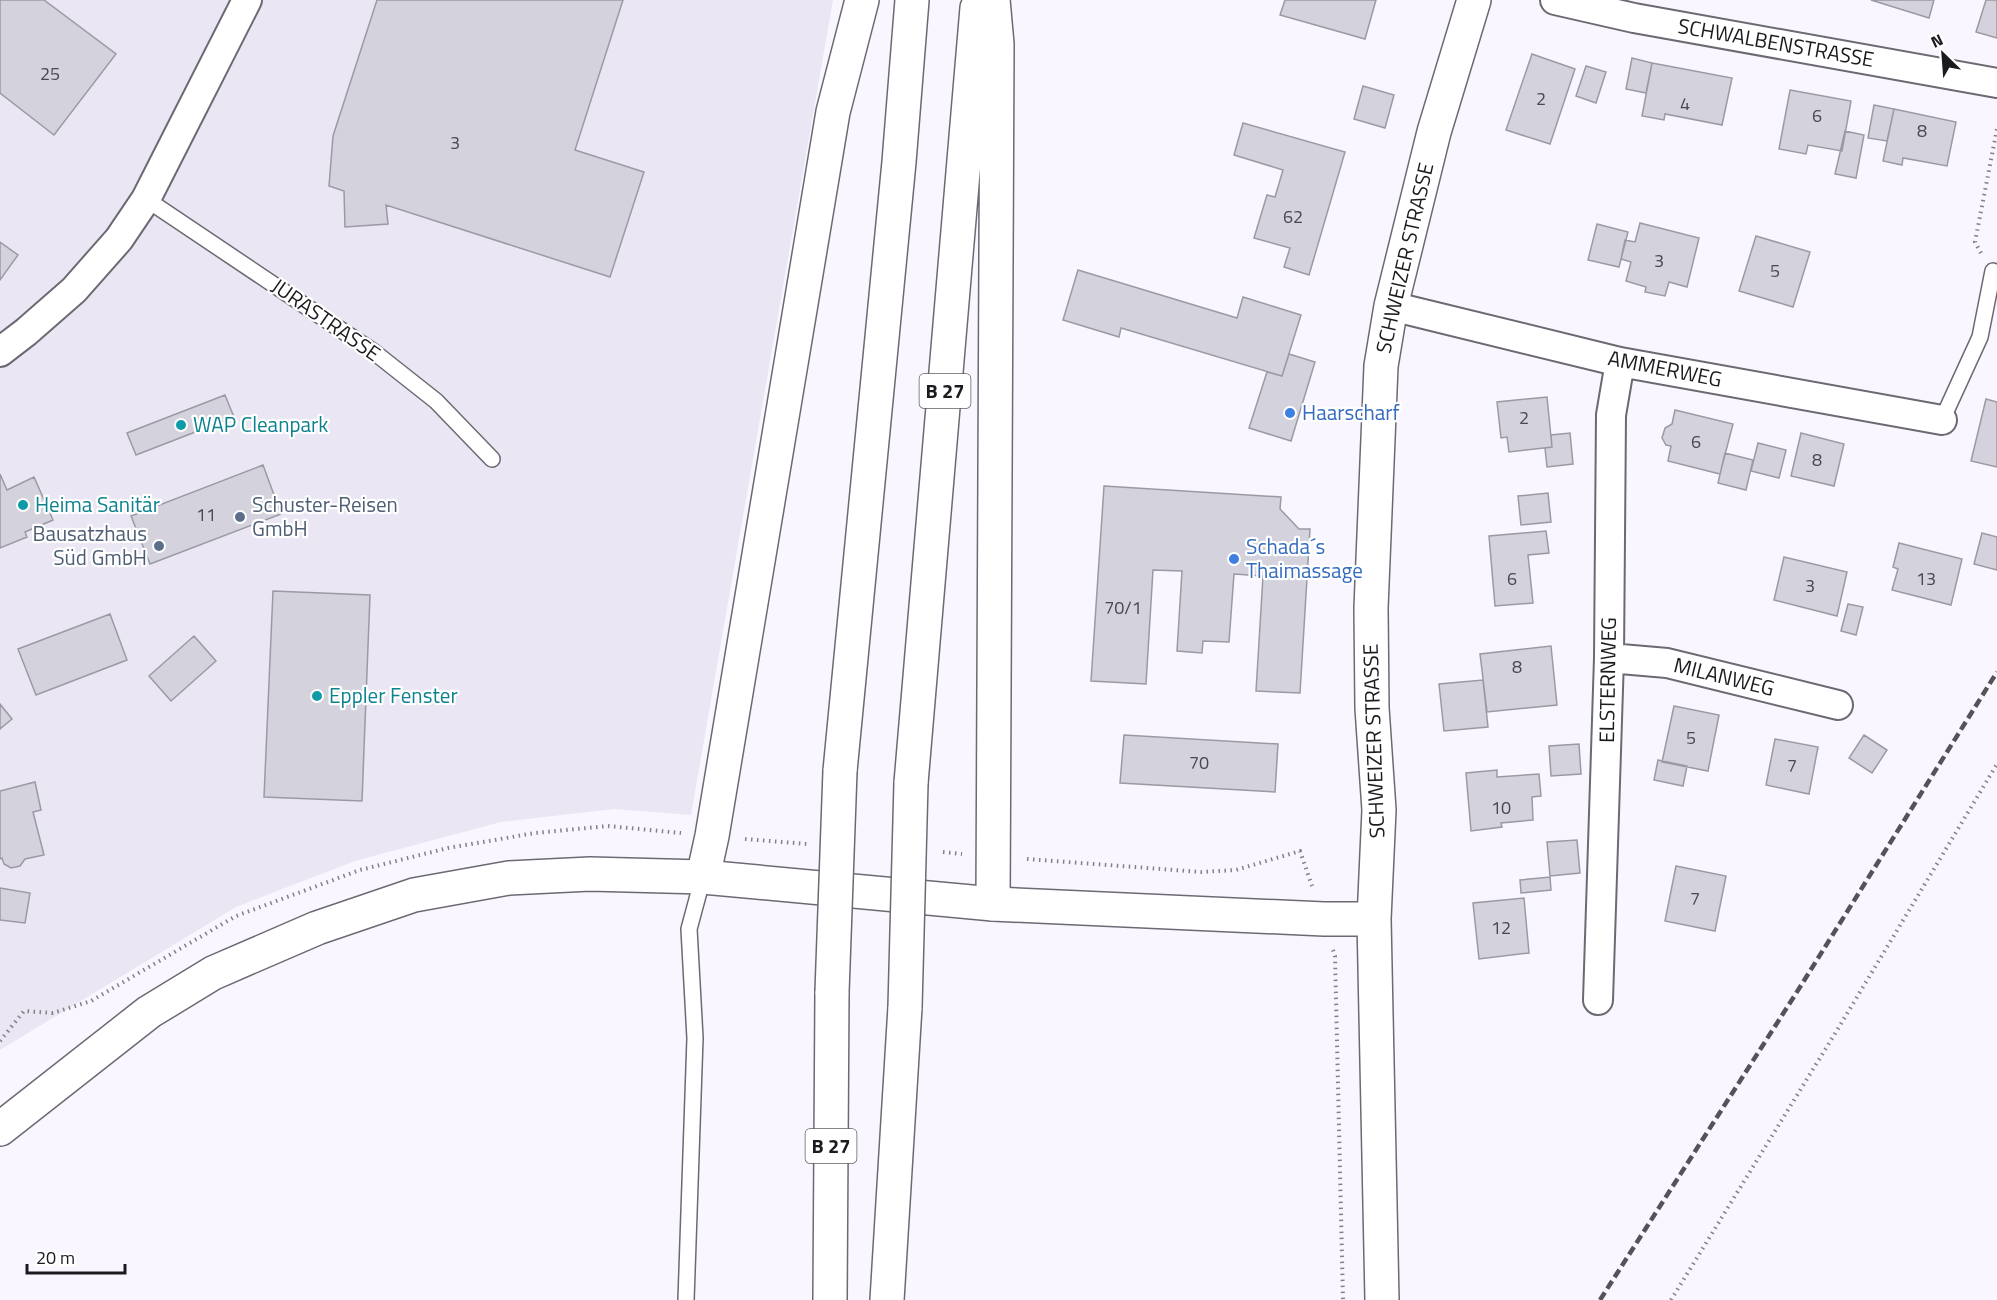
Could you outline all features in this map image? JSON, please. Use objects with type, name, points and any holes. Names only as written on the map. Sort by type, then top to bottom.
[{"type":"main road","points":[[703,876],[712,836],[833,112],[862,0]]},
{"type":"main road","name":"B 27","points":[[830,1300],[832,992],[840,771],[912,0]]},
{"type":"main road","name":"B 27","points":[[887,1300],[905,1007],[911,783],[978,0]]},
{"type":"main road","points":[[993,0],[997,56],[977,855],[993,904]]},
{"type":"main road","name":"SCHWEIZER STRASSE","points":[[1382,1300],[1374,919],[1379,810],[1372,708],[1371,597],[1382,366],[1391,306],[1434,132],[1474,0]]},
{"type":"main road","points":[[4,1118],[149,1012],[213,974],[317,928],[414,895],[509,878],[590,874],[703,876],[993,904],[1324,919],[1374,919]]},
{"type":"street","points":[[0,352],[74,290],[119,239],[146,199],[247,0]]},
{"type":"street","name":"SCHWALBENSTRASSE","points":[[1555,0],[1634,18],[1997,83]]},
{"type":"street","name":"AMMERWEG","points":[[1391,306],[1620,362],[1942,420]]},
{"type":"street","name":"ELSTERNWEG","points":[[1598,1000],[1609,658],[1611,415],[1620,362]]},
{"type":"street","name":"MILANWEG","points":[[1609,658],[1667,663],[1838,705]]},
{"type":"lane","name":"JURASTRASSE","points":[[146,199],[374,352],[436,401],[492,459]]},
{"type":"lane","points":[[1942,420],[1980,337],[1993,271]]},
{"type":"lane","points":[[686,1300],[695,1038],[689,929],[703,876]]},
{"type":"path","points":[[1993,271],[1975,242],[1997,129]]},
{"type":"path","points":[[1671,1300],[1997,764]]},
{"type":"path","points":[[977,855],[1202,872],[1236,870],[1300,851],[1335,956],[1343,1300]]},
{"type":"shaded area","points":[[0,0],[833,0],[691,815],[614,809],[501,822],[355,861],[236,907],[0,1050]]},
{"type":"building","points":[[0,0],[44,0],[116,54],[54,135],[0,93]]},
{"type":"building","points":[[377,0],[623,0],[575,150],[644,172],[610,277],[386,205],[388,224],[345,227],[344,191],[329,186],[333,136]]},
{"type":"building","points":[[1285,0],[1376,0],[1365,39],[1280,15]]},
{"type":"building","points":[[1871,0],[1934,0],[1929,18]]},
{"type":"building","points":[[1986,0],[1997,0],[1997,38],[1976,32]]},
{"type":"building","points":[[1532,54],[1575,69],[1550,144],[1506,130]]},
{"type":"building","points":[[1632,58],[1652,63],[1646,93],[1626,89]]},
{"type":"building","points":[[1652,63],[1732,78],[1722,125],[1665,114],[1664,120],[1642,116]]},
{"type":"building","points":[[1586,66],[1606,72],[1596,103],[1576,96]]},
{"type":"building","points":[[1363,86],[1394,95],[1385,128],[1354,119]]},
{"type":"building","points":[[1790,90],[1851,101],[1842,151],[1808,145],[1806,154],[1779,149]]},
{"type":"building","points":[[1874,105],[1894,109],[1887,141],[1868,138]]},
{"type":"building","points":[[1894,109],[1956,122],[1947,166],[1903,158],[1902,165],[1883,161]]},
{"type":"building","points":[[1243,123],[1345,152],[1309,275],[1284,267],[1290,248],[1254,238],[1267,195],[1275,197],[1283,170],[1234,155]]},
{"type":"building","points":[[1845,131],[1864,135],[1856,178],[1835,174]]},
{"type":"building","points":[[1640,223],[1699,238],[1687,287],[1669,282],[1665,296],[1645,292],[1646,287],[1626,281],[1631,262],[1621,259],[1625,240],[1635,242]]},
{"type":"building","points":[[1597,224],[1628,232],[1619,267],[1588,260]]},
{"type":"building","points":[[1756,236],[1810,252],[1793,307],[1739,291]]},
{"type":"building","points":[[0,242],[18,255],[0,280]]},
{"type":"building","points":[[1078,270],[1237,318],[1243,297],[1301,315],[1282,376],[1121,328],[1119,337],[1063,320]]},
{"type":"building","points":[[1289,354],[1315,362],[1291,441],[1249,428],[1267,372],[1282,376]]},
{"type":"building","name":"WAP Cleanpark","points":[[225,395],[234,417],[136,455],[127,433]]},
{"type":"building","points":[[1547,397],[1552,447],[1509,452],[1507,437],[1501,438],[1497,402]]},
{"type":"building","points":[[1986,399],[1997,402],[1997,467],[1971,461]]},
{"type":"building","points":[[1675,410],[1733,424],[1720,474],[1668,461],[1671,446],[1666,445],[1662,438],[1665,428],[1672,424]]},
{"type":"building","points":[[1570,433],[1573,464],[1547,467],[1545,448],[1552,447],[1551,435]]},
{"type":"building","points":[[1801,433],[1844,444],[1834,486],[1791,476]]},
{"type":"building","points":[[1758,443],[1786,450],[1779,478],[1751,471]]},
{"type":"building","points":[[1725,453],[1753,460],[1746,490],[1718,483]]},
{"type":"building","points":[[263,465],[281,514],[150,564],[131,516]]},
{"type":"building","name":"Heima Sanitär","points":[[0,474],[7,490],[34,477],[53,520],[25,532],[27,537],[0,548]]},
{"type":"building","points":[[1104,486],[1281,497],[1280,509],[1299,529],[1310,529],[1300,693],[1256,691],[1263,576],[1234,574],[1229,642],[1203,641],[1202,653],[1177,651],[1182,571],[1153,570],[1146,684],[1091,681]]},
{"type":"building","points":[[1548,493],[1551,522],[1521,525],[1518,496]]},
{"type":"building","points":[[1546,531],[1549,553],[1528,555],[1533,603],[1495,606],[1489,536]]},
{"type":"building","points":[[1982,533],[1997,537],[1997,570],[1974,564]]},
{"type":"building","points":[[1899,543],[1962,559],[1951,605],[1892,590],[1898,569],[1893,567]]},
{"type":"building","points":[[1784,557],[1847,572],[1837,616],[1774,600]]},
{"type":"building","name":"Eppler Fenster","points":[[273,591],[370,595],[362,801],[264,797]]},
{"type":"building","points":[[1848,604],[1863,607],[1856,635],[1841,631]]},
{"type":"building","points":[[110,614],[127,660],[36,695],[18,649]]},
{"type":"building","points":[[194,636],[216,661],[171,701],[149,676]]},
{"type":"building","points":[[1551,646],[1557,705],[1487,712],[1480,654]]},
{"type":"building","points":[[1483,680],[1488,727],[1444,731],[1439,684]]},
{"type":"building","points":[[0,704],[12,719],[0,729]]},
{"type":"building","points":[[1674,706],[1719,715],[1708,771],[1662,762]]},
{"type":"building","points":[[1124,735],[1278,744],[1275,792],[1120,783]]},
{"type":"building","points":[[1864,735],[1887,750],[1872,773],[1849,758]]},
{"type":"building","points":[[1775,739],[1818,747],[1809,794],[1766,785]]},
{"type":"building","points":[[1579,744],[1581,774],[1551,776],[1549,746]]},
{"type":"building","points":[[1658,760],[1687,766],[1683,786],[1654,780]]},
{"type":"building","points":[[1497,770],[1497,777],[1539,774],[1541,796],[1532,797],[1533,820],[1501,823],[1502,827],[1471,831],[1466,773]]},
{"type":"building","points":[[35,782],[41,810],[33,812],[44,855],[25,859],[20,866],[11,868],[4,864],[2,858],[0,859],[0,791]]},
{"type":"building","points":[[1577,840],[1580,873],[1550,876],[1547,842]]},
{"type":"building","points":[[1676,866],[1726,876],[1715,931],[1665,921]]},
{"type":"building","points":[[1550,877],[1551,890],[1521,893],[1520,880]]},
{"type":"building","points":[[0,888],[30,893],[25,923],[0,920]]},
{"type":"building","points":[[1524,898],[1529,953],[1479,959],[1473,903]]},
{"type":"railway","points":[[1600,1300],[1795,995],[1997,672]]},
{"type":"place","name":"Haarscharf","points":[[1290,413]]},
{"type":"place","name":"WAP Cleanpark","points":[[181,425]]},
{"type":"place","name":"Heima Sanitär","points":[[23,505]]},
{"type":"place","name":"Schuster-Reisen GmbH","points":[[240,517]]},
{"type":"place","name":"Bausatzhaus Süd GmbH","points":[[159,546]]},
{"type":"place","name":"Schada´s Thaimassage","points":[[1234,559]]},
{"type":"place","name":"Eppler Fenster","points":[[317,696]]}]
